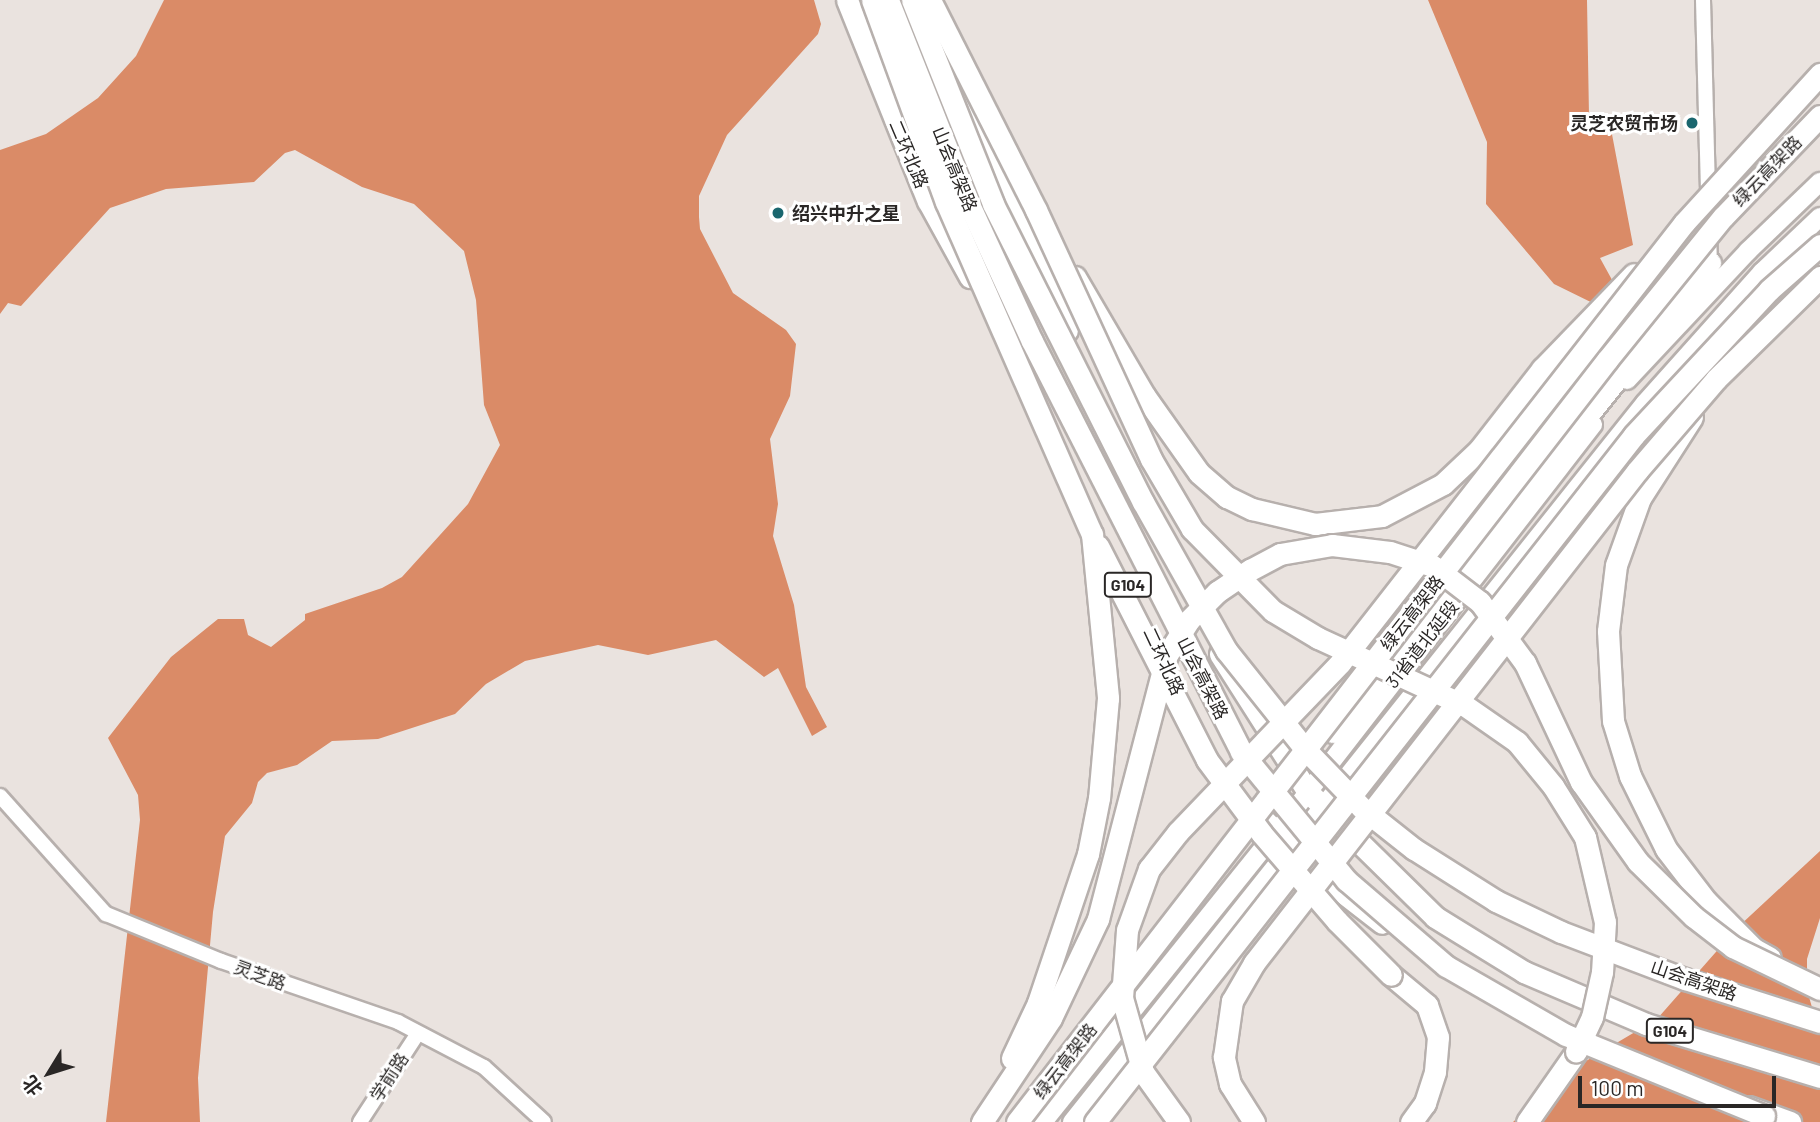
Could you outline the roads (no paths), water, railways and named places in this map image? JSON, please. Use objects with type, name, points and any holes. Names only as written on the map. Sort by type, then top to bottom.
[{"type":"highway","name":"二环北路","points":[[847,0],[928,201],[1035,397],[1206,753],[1273,832],[1452,977],[1567,1037],[1790,1122]]},
{"type":"highway","points":[[872,0],[946,202],[1092,534],[1207,760],[1262,834],[1337,921],[1427,1005],[1438,1037],[1436,1072],[1426,1103],[1410,1122]]},
{"type":"highway","name":"山会高架路","points":[[888,0],[967,200],[1032,341],[1241,752],[1346,880],[1446,967],[1566,1035],[1778,1122]]},
{"type":"highway","name":"山会高架路","points":[[912,0],[993,204],[1143,502],[1226,649],[1304,749],[1362,808],[1414,849],[1496,901],[1561,932],[1685,979],[1820,1022]]},
{"type":"highway","points":[[930,0],[1036,209],[1151,459],[1192,529],[1273,611],[1318,639],[1464,705],[1517,742],[1553,786],[1585,837],[1605,922],[1602,972],[1592,1017],[1576,1052],[1527,1122]]},
{"type":"highway","name":"G104","points":[[930,0],[1146,514],[1201,624],[1308,792],[1323,810],[1435,917],[1524,972],[1646,1024],[1820,1077]]},
{"type":"highway","points":[[1036,209],[1144,395],[1199,473],[1227,497],[1252,509],[1315,524],[1382,516],[1421,499],[1451,477],[1479,450],[1542,369],[1684,223],[1820,74]]},
{"type":"highway","name":"绿云高架路","points":[[1017,1122],[1607,360],[1723,217],[1820,116]]},
{"type":"highway","points":[[1179,1122],[1143,1072],[1122,998],[1126,930],[1149,869],[1178,832],[1340,663],[1684,223]]},
{"type":"highway","points":[[1095,1122],[1634,435],[1769,290],[1820,245]]},
{"type":"highway","points":[[1333,732],[1710,263]]},
{"type":"highway","points":[[1254,1122],[1230,1084],[1224,1056],[1232,1001],[1254,963],[1637,471],[1716,379],[1820,278]]},
{"type":"highway","points":[[1716,379],[1640,498],[1616,565],[1608,631],[1613,721],[1630,776],[1666,849],[1706,901],[1754,948],[1820,988]]},
{"type":"highway","points":[[976,1122],[996,1093],[1038,1003],[1088,854],[1099,798],[1108,698],[1092,534]]},
{"type":"highway","points":[[982,1122],[1051,1018],[1098,919],[1167,654],[1189,620],[1217,592],[1250,570],[1280,555],[1332,545],[1390,552],[1433,566],[1480,602],[1525,663],[1581,782],[1639,862],[1694,917],[1733,947],[1820,988]]},
{"type":"highway","points":[[1262,722],[1301,734],[1333,732],[1379,699]]},
{"type":"highway","points":[[1646,1024],[1820,1062]]},
{"type":"main road","name":"31省道北延段","points":[[1043,1122],[1273,832],[1308,792],[1623,385],[1748,251],[1820,182]]},
{"type":"main road","points":[[1072,1122],[1293,850],[1645,403],[1800,234],[1820,217]]},
{"type":"main road","points":[[1800,234],[1820,222]]},
{"type":"street","points":[[1703,0],[1710,263]]},
{"type":"street","name":"灵芝路","points":[[0,796],[106,914],[221,961],[418,1033],[484,1067],[544,1122]]},
{"type":"street","name":"学前路","points":[[360,1122],[418,1033]]},
{"type":"place","name":"灵芝农贸市场","points":[[1692,123]]},
{"type":"place","name":"绍兴中升之星","points":[[778,213]]}]
